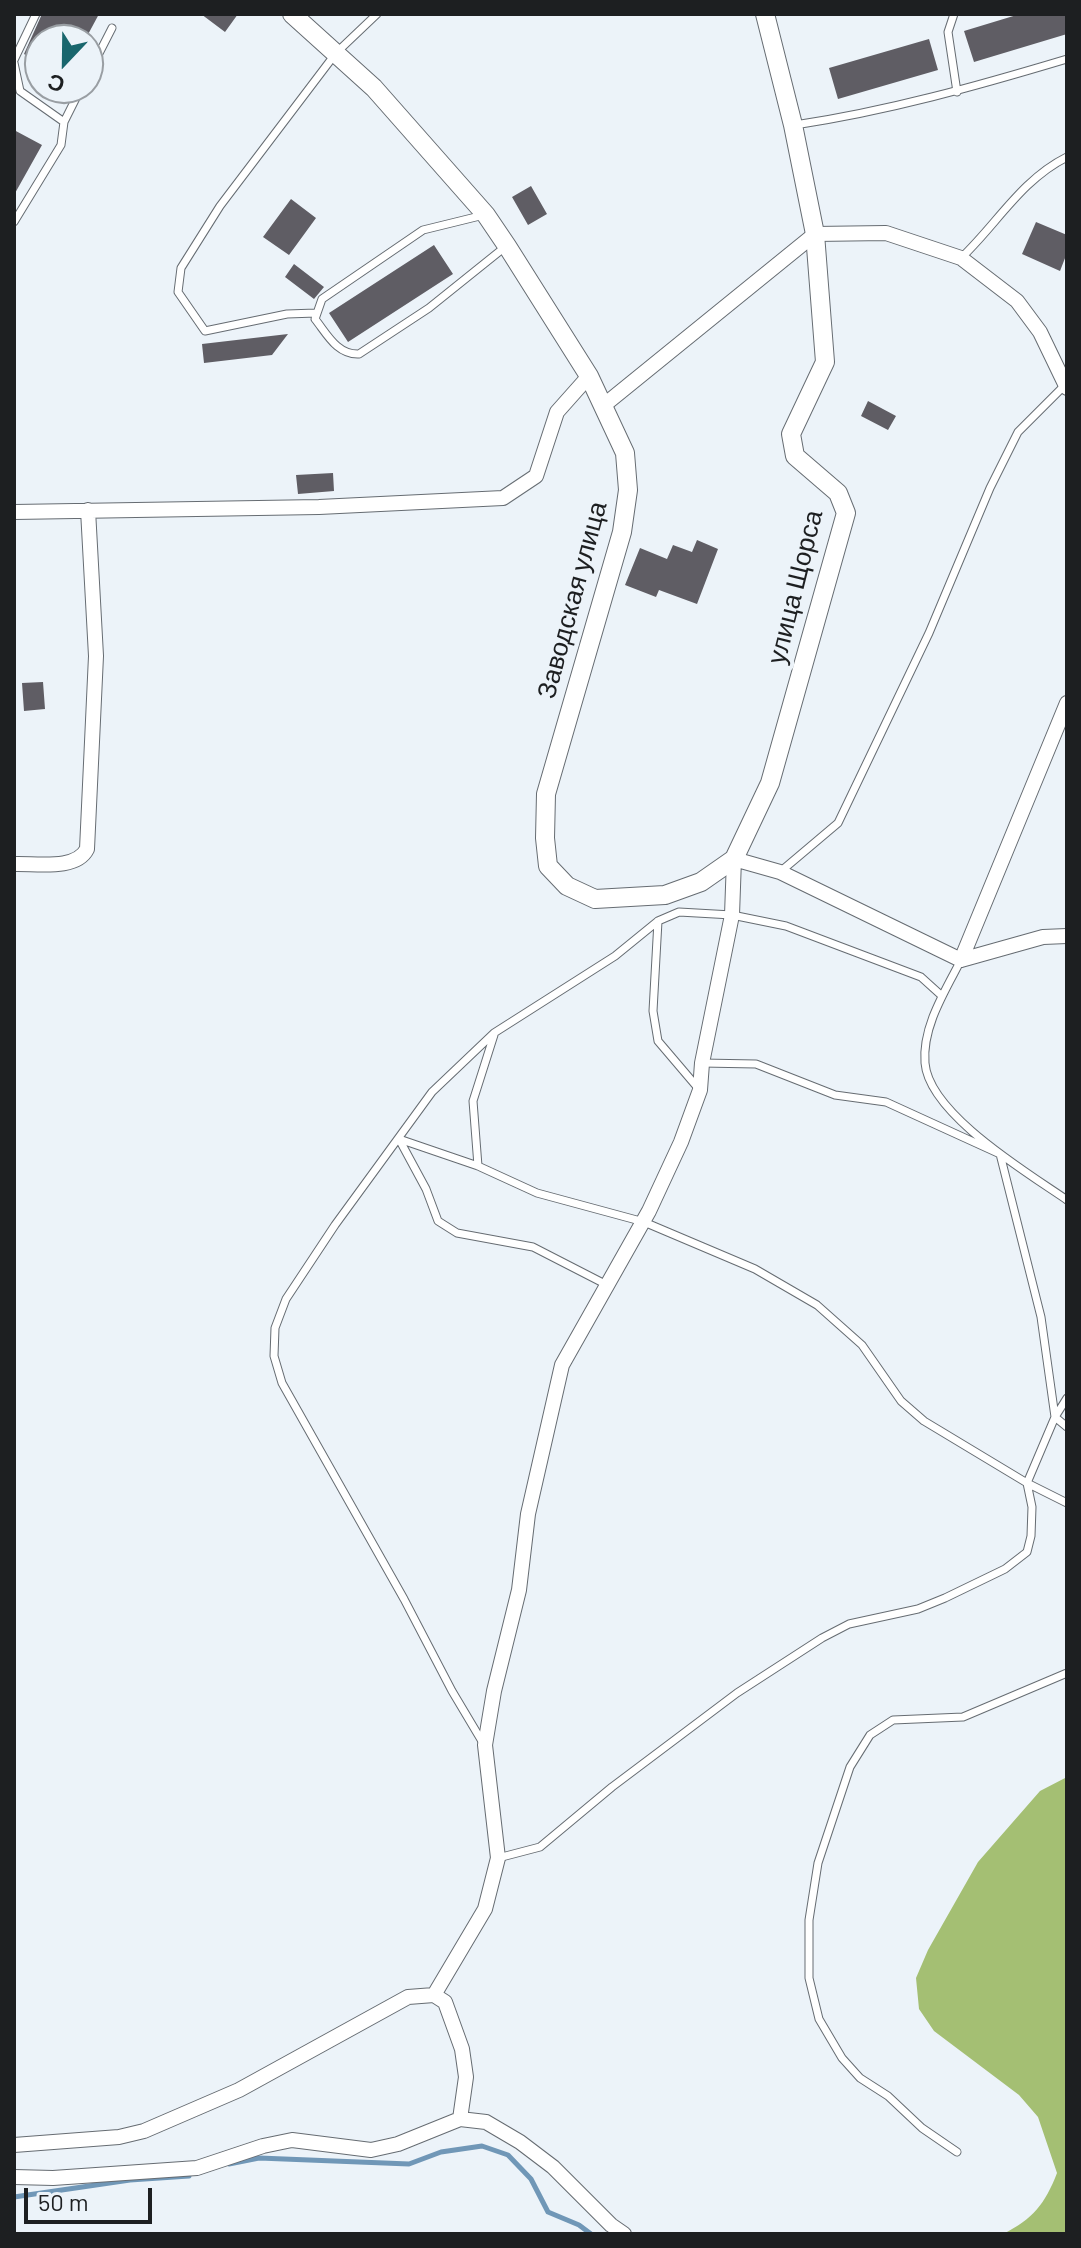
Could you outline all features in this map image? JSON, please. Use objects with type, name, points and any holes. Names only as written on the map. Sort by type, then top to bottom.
[{"type":"street","name":"Заводская улица","points":[[292,14],[374,88],[486,215],[589,376],[625,453],[628,490],[622,532],[546,794],[548,866],[567,886],[595,899],[665,895],[701,882],[734,859]]},
{"type":"street","name":"улица Щорса","points":[[734,859],[770,783],[846,513],[838,493],[795,456],[791,434],[825,362],[815,234],[793,125],[765,14]]},
{"type":"street","points":[[603,406],[815,234],[886,233],[961,258],[1017,301],[1040,332],[1066,387]]},
{"type":"street","points":[[14,512],[333,507],[503,498],[536,476],[557,412],[589,376]]},
{"type":"street","points":[[14,864],[72,862],[83,856],[87,849],[96,656],[88,510]]},
{"type":"street","points":[[961,960],[1067,703]]},
{"type":"street","points":[[434,1995],[485,1909],[498,1858],[485,1745],[494,1691],[519,1590],[528,1514],[562,1365],[644,1222],[681,1142],[700,1090],[702,1063],[732,915],[734,859],[780,872],[961,960],[1043,937],[1067,936]]},
{"type":"street","points":[[14,2145],[119,2137],[144,2131],[239,2090],[408,1997],[434,1995],[445,2002],[462,2049],[466,2077],[460,2119]]},
{"type":"street","points":[[14,2177],[53,2178],[197,2168],[263,2146],[292,2140],[371,2150],[398,2144],[460,2119],[486,2122],[520,2142],[553,2167],[624,2234]]},
{"type":"lane","points":[[36,14],[14,62],[20,91],[64,122]]},
{"type":"lane","points":[[316,313],[287,314],[205,331],[178,292],[181,268],[220,206],[336,53],[377,14]]},
{"type":"lane","points":[[954,14],[948,32],[957,92]]},
{"type":"lane","points":[[104,44],[112,28]]},
{"type":"lane","points":[[793,125],[845,118],[957,92],[1067,59]]},
{"type":"lane","points":[[14,222],[61,145],[64,122],[73,104]]},
{"type":"lane","points":[[961,258],[1005,206],[1046,167],[1067,157]]},
{"type":"lane","points":[[486,215],[423,230],[322,299],[315,319],[340,350],[359,354],[429,308],[507,246]]},
{"type":"lane","points":[[780,872],[838,823],[929,633],[990,488],[1018,432],[1066,387]]},
{"type":"lane","points":[[485,1745],[282,1383],[274,1356],[275,1328],[286,1299],[335,1225],[432,1092],[494,1033],[615,956],[658,921],[679,912],[732,915],[786,926],[921,977],[942,996]]},
{"type":"lane","points":[[658,921],[653,1011],[658,1041],[700,1090]]},
{"type":"lane","points":[[961,960],[942,996],[926,1039],[927,1074],[945,1107],[1000,1154],[1067,1200]]},
{"type":"lane","points":[[478,1166],[473,1101],[494,1033]]},
{"type":"lane","points":[[702,1063],[756,1064],[835,1095],[886,1102],[1000,1154]]},
{"type":"lane","points":[[399,1139],[478,1166],[537,1193],[644,1222],[755,1269],[817,1305],[862,1345],[901,1401],[924,1421],[1027,1483],[1067,1503]]},
{"type":"lane","points":[[399,1139],[426,1189],[438,1221],[457,1233],[533,1247],[609,1286]]},
{"type":"lane","points":[[1000,1154],[1041,1317],[1055,1417],[1067,1427]]},
{"type":"lane","points":[[498,1858],[540,1847],[624,1777],[737,1693],[822,1638],[849,1624],[918,1609],[1005,1569],[1027,1552],[1032,1507],[1027,1483],[1055,1417],[1067,1398]]},
{"type":"lane","points":[[957,2152],[922,2128],[888,2096],[860,2078],[842,2058],[819,2019],[809,1978],[809,1920],[818,1863],[850,1767],[870,1735],[893,1720],[963,1717],[1067,1673]]},
{"type":"green space","points":[[1067,1777],[1067,2234],[1003,2234],[1037,2210],[1057,2173],[1038,2117],[1019,2095],[934,2031],[919,2009],[916,1978],[928,1950],[978,1862],[1040,1791]]},
{"type":"building","points":[[42,14],[99,14],[94,24],[38,24]]},
{"type":"building","points":[[201,14],[238,14],[225,32]]},
{"type":"building","points":[[1020,14],[1067,14],[1067,34],[974,62],[964,31]]},
{"type":"building","points":[[929,39],[938,70],[838,99],[829,68]]},
{"type":"building","points":[[14,130],[42,145],[14,195]]},
{"type":"building","points":[[531,186],[547,214],[528,225],[512,197]]},
{"type":"building","points":[[291,199],[316,218],[289,255],[263,237]]},
{"type":"building","points":[[1036,222],[1067,235],[1067,253],[1060,271],[1022,254]]},
{"type":"building","points":[[434,245],[453,274],[348,342],[329,313]]},
{"type":"building","points":[[294,264],[324,287],[314,299],[285,277]]},
{"type":"building","points":[[288,334],[272,355],[204,363],[202,344]]},
{"type":"building","points":[[868,401],[896,416],[888,430],[861,416]]},
{"type":"building","points":[[333,473],[334,491],[298,494],[296,475]]},
{"type":"building","points":[[697,540],[718,549],[697,604],[659,590],[656,597],[625,585],[640,548],[667,559],[673,545],[692,552]]},
{"type":"building","points":[[43,682],[45,709],[24,711],[22,683]]},
{"type":"waterway","points":[[229,2164],[259,2158],[409,2164],[441,2152],[482,2146],[508,2155],[531,2179],[548,2212],[579,2225],[591,2234]]},
{"type":"waterway","points":[[14,2197],[130,2180],[189,2176]]}]
